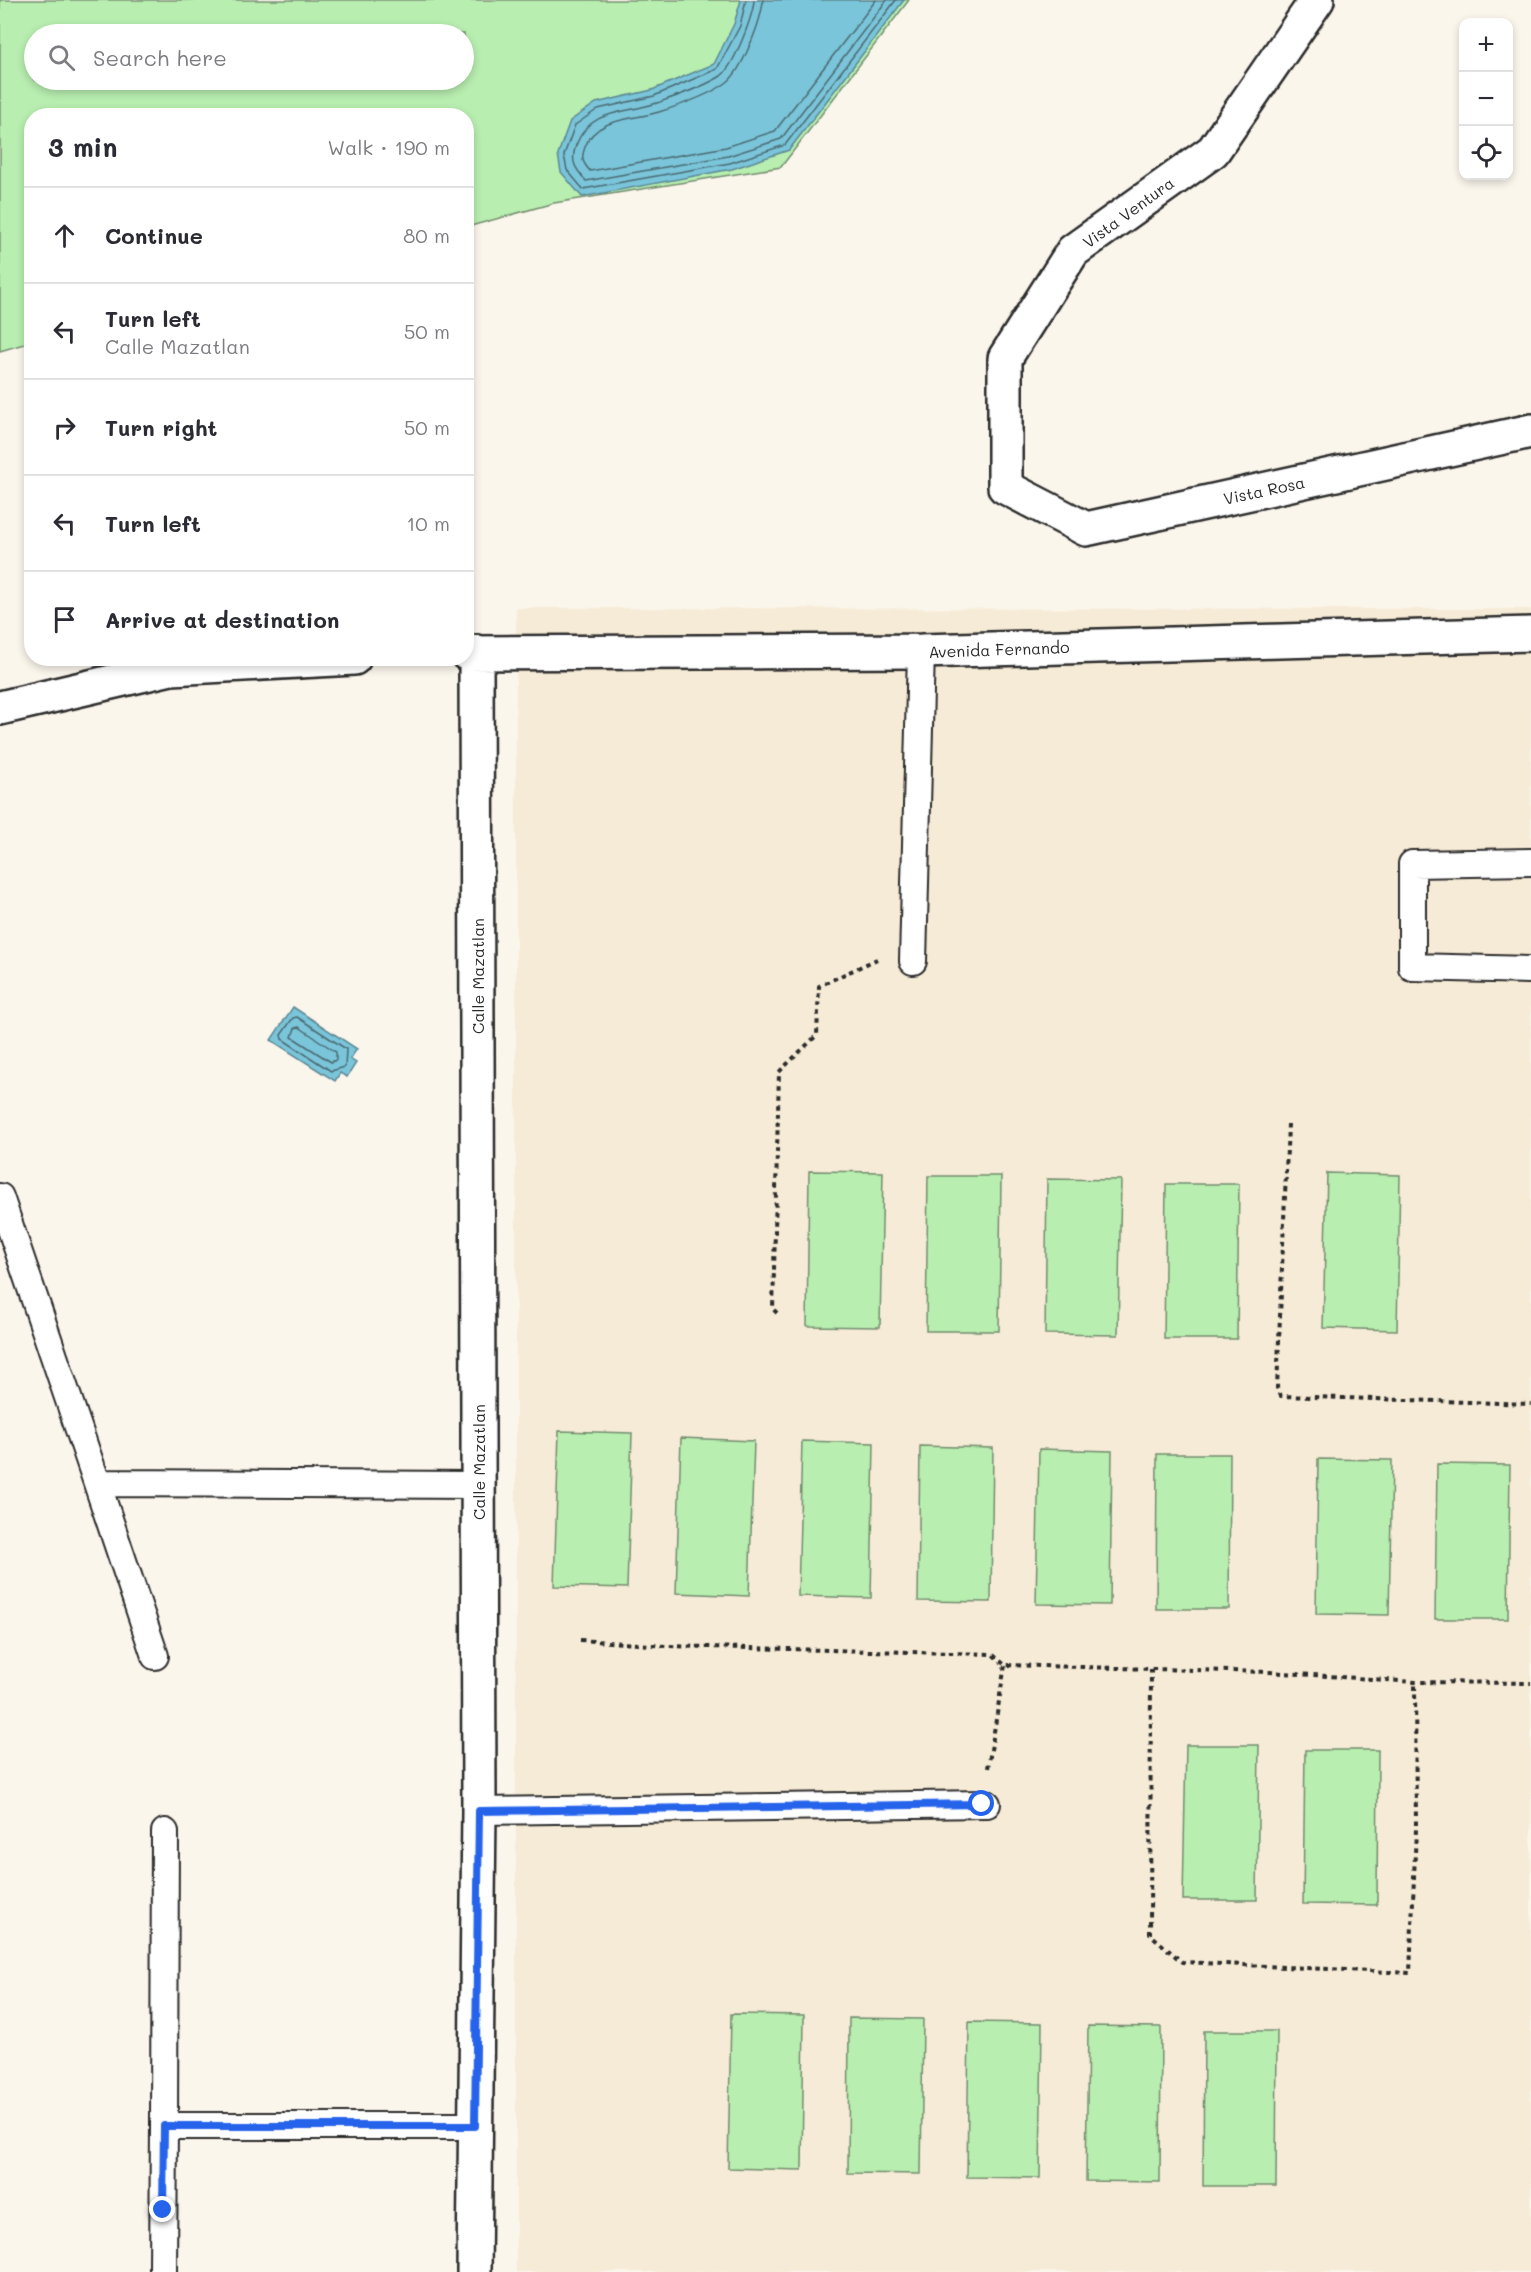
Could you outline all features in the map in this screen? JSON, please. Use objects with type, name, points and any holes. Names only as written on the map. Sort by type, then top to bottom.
[{"type":"street","name":"Vista Ventura","points":[[1005,487],[1005,358],[1073,251],[1213,151],[1317,0]]},
{"type":"street","name":"Vista Rosa","points":[[1005,487],[1086,529],[1531,431]]},
{"type":"street","name":"Avenida Fernando","points":[[474,652],[921,651],[1531,634]]},
{"type":"street","points":[[0,708],[171,668],[208,666]]},
{"type":"street","name":"Calle Mazatlan","points":[[471,666],[479,1811],[474,2272]]},
{"type":"lane","points":[[913,952],[921,651]]},
{"type":"lane","points":[[1531,862],[1412,864],[1412,967],[1531,970]]},
{"type":"lane","points":[[0,1197],[154,1656]]},
{"type":"lane","points":[[97,1483],[478,1485]]},
{"type":"lane","points":[[479,1811],[984,1804]]},
{"type":"lane","points":[[163,2272],[165,1832]]},
{"type":"lane","points":[[164,2126],[475,2126]]},
{"type":"path","points":[[777,1313],[772,1309],[778,1072],[817,1035],[819,986],[913,952]]},
{"type":"path","points":[[1288,1124],[1277,1388],[1281,1396],[1531,1404]]},
{"type":"path","points":[[580,1640],[666,1646],[992,1654],[1005,1665],[1269,1672],[1415,1682],[1531,1683]]},
{"type":"path","points":[[984,1804],[1005,1665]]},
{"type":"path","points":[[1151,1670],[1150,1934],[1182,1962],[1410,1973],[1416,1829],[1415,1682]]},
{"type":"shaded area","points":[[516,608],[1531,609],[1531,2272],[516,2272]]},
{"type":"green space","points":[[0,0],[909,0],[781,167],[554,203],[474,225],[474,108],[24,108],[24,344],[0,351]]},
{"type":"green space","points":[[809,1171],[883,1172],[880,1327],[807,1326]]},
{"type":"green space","points":[[1327,1173],[1400,1175],[1397,1330],[1323,1328]]},
{"type":"green space","points":[[928,1176],[1001,1176],[999,1331],[926,1331]]},
{"type":"green space","points":[[1047,1179],[1121,1180],[1118,1335],[1045,1334]]},
{"type":"green space","points":[[1166,1184],[1239,1184],[1237,1339],[1164,1339]]},
{"type":"green space","points":[[559,1431],[632,1433],[627,1588],[554,1586]]},
{"type":"green space","points":[[681,1438],[754,1441],[749,1596],[676,1593]]},
{"type":"green space","points":[[802,1441],[874,1443],[871,1598],[798,1596]]},
{"type":"green space","points":[[920,1446],[993,1448],[991,1602],[918,1601]]},
{"type":"green space","points":[[1039,1449],[1112,1451],[1110,1605],[1036,1604]]},
{"type":"green space","points":[[1157,1454],[1230,1454],[1229,1609],[1156,1609]]},
{"type":"green space","points":[[1318,1459],[1392,1460],[1389,1615],[1316,1614]]},
{"type":"green space","points":[[1437,1464],[1510,1465],[1508,1619],[1435,1619]]},
{"type":"green space","points":[[1186,1745],[1259,1745],[1257,1900],[1183,1900]]},
{"type":"green space","points":[[1305,1750],[1378,1750],[1377,1905],[1303,1904]]},
{"type":"green space","points":[[731,2014],[804,2015],[802,2170],[728,2168]]},
{"type":"green space","points":[[849,2018],[923,2019],[921,2174],[848,2173]]},
{"type":"green space","points":[[969,2022],[1042,2023],[1040,2178],[967,2177]]},
{"type":"green space","points":[[1088,2026],[1161,2027],[1160,2182],[1086,2181]]},
{"type":"green space","points":[[1204,2031],[1277,2031],[1276,2186],[1203,2186]]},
{"type":"water","points":[[741,0],[904,0],[789,150],[732,169],[582,197],[561,172],[558,154],[570,121],[596,103],[652,90],[714,64],[734,24]]},
{"type":"water","points":[[293,1007],[357,1049],[350,1059],[356,1063],[347,1077],[340,1073],[335,1081],[271,1040]]},
{"type":"route","points":[[163,2210],[164,2126],[475,2126],[479,1811],[982,1804]]}]
